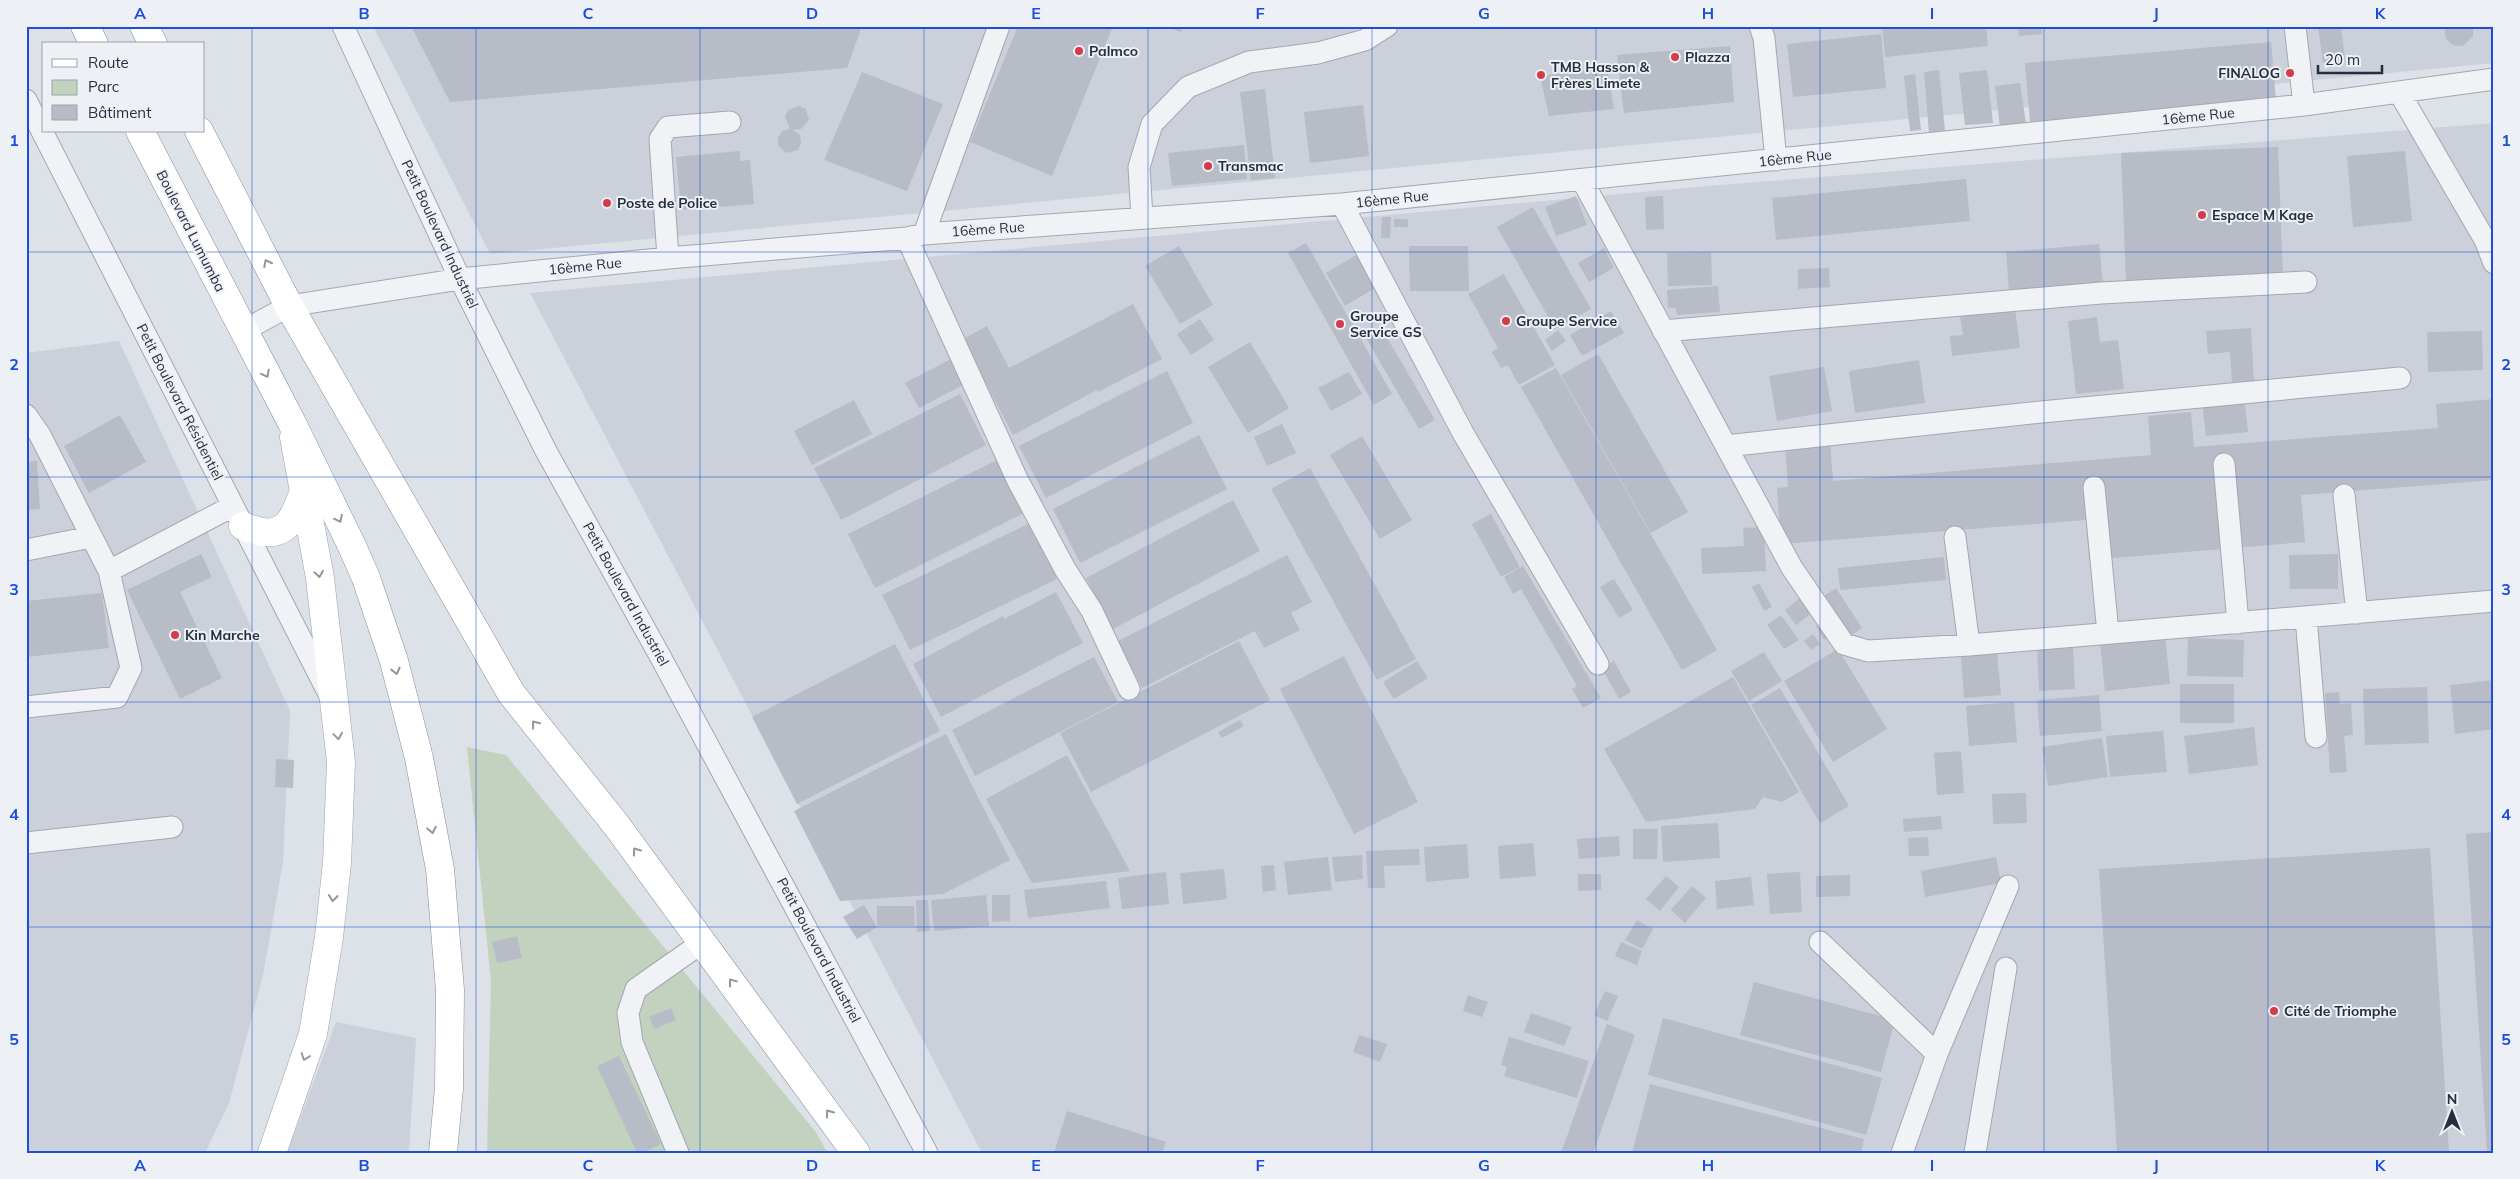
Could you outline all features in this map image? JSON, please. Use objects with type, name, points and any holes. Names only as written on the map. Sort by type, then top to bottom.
[{"type":"main road","points":[[85,26],[93,42]]},
{"type":"main road","points":[[144,26],[152,42]]},
{"type":"main road","name":"Boulevard Lumumba","points":[[141,132],[292,423],[366,578],[394,661],[419,758],[440,869],[450,990],[449,1088],[443,1153]]},
{"type":"main road","points":[[200,132],[289,306],[511,693],[617,826],[856,1153]]},
{"type":"main road","points":[[272,1153],[313,1034],[329,937],[337,863],[341,762],[320,578],[292,423]]},
{"type":"main road","points":[[238,516],[259,533],[270,534],[281,530],[290,523],[304,490]]},
{"type":"street","name":"Petit Boulevard Industriel","points":[[343,26],[460,279],[546,451],[665,665],[927,1153]]},
{"type":"street","points":[[999,26],[915,236],[1017,479],[1065,569],[1092,612],[1129,689]]},
{"type":"street","points":[[1142,218],[1139,167],[1152,124],[1188,87],[1249,62],[1318,53],[1365,40],[1387,26]]},
{"type":"street","points":[[1760,26],[1764,38],[1776,160]]},
{"type":"street","points":[[2295,26],[2304,105]]},
{"type":"street","name":"16ème Rue","points":[[243,331],[289,306],[460,279],[915,236],[1342,204],[2304,105],[2494,79]]},
{"type":"street","points":[[2399,92],[2485,240],[2494,263]]},
{"type":"street","name":"Petit Boulevard Résidentiel","points":[[26,100],[42,131]]},
{"type":"street","points":[[668,258],[660,139],[668,127],[730,122]]},
{"type":"street","name":"Petit Boulevard Résidentiel","points":[[42,132],[334,703]]},
{"type":"street","points":[[1582,180],[1792,568],[1844,644],[1868,651],[1969,645],[2494,601]]},
{"type":"street","points":[[1342,204],[1463,433],[1598,664]]},
{"type":"street","points":[[1663,331],[2101,293],[2306,282]]},
{"type":"street","points":[[1726,446],[2031,413],[2400,378]]},
{"type":"street","points":[[26,415],[40,435],[109,571],[131,668],[117,697],[26,707]]},
{"type":"street","points":[[2224,464],[2238,623]]},
{"type":"street","points":[[2094,487],[2108,633]]},
{"type":"street","points":[[2344,495],[2357,612]]},
{"type":"street","points":[[109,571],[238,516]]},
{"type":"street","points":[[26,550],[91,537]]},
{"type":"street","points":[[1955,537],[1969,645]]},
{"type":"street","points":[[2306,617],[2316,737]]},
{"type":"street","points":[[26,843],[172,827]]},
{"type":"street","points":[[1902,1153],[1937,1054],[2008,886]]},
{"type":"street","points":[[678,1153],[632,1042],[628,1014],[636,988],[702,942]]},
{"type":"street","points":[[1820,942],[1937,1054]]},
{"type":"street","points":[[1975,1153],[2006,968]]},
{"type":"shaded area","points":[[373,26],[2494,26],[2494,63],[490,254]]},
{"type":"shaded area","points":[[2494,123],[2494,1153],[982,1153],[530,293],[1708,186]]},
{"type":"shaded area","points":[[119,341],[290,711],[283,862],[263,975],[229,1103],[205,1153],[26,1153],[26,353]]},
{"type":"shaded area","points":[[336,1022],[416,1038],[409,1153],[287,1153]]},
{"type":"green space","points":[[467,747],[506,755],[815,1131],[828,1153],[487,1153],[491,981]]},
{"type":"building","points":[[411,26],[862,26],[847,68],[450,102]]},
{"type":"building","points":[[1018,26],[1113,26],[1052,176],[970,142]]},
{"type":"building","points":[[1165,26],[1183,26],[1181,32]]},
{"type":"building","points":[[1882,26],[1986,26],[1988,46],[1885,57]]},
{"type":"building","points":[[2018,26],[2041,26],[2042,34],[2019,36]]},
{"type":"building","points":[[2318,26],[2341,26],[2345,60],[2323,63]]},
{"type":"building","points":[[2444,26],[2473,26],[2473,36],[2463,46],[2453,45],[2446,39]]},
{"type":"building","points":[[1881,34],[1886,88],[1793,97],[1787,44]]},
{"type":"building","points":[[2271,42],[2276,101],[2030,122],[2025,63]]},
{"type":"building","points":[[1730,46],[1734,102],[1624,113],[1617,55]]},
{"type":"building","points":[[1607,67],[1614,109],[1549,116],[1540,76]]},
{"type":"building","points":[[1939,70],[1945,131],[1929,133],[1924,72]]},
{"type":"building","points":[[1987,70],[1993,123],[1965,125],[1959,73]]},
{"type":"building","points":[[862,72],[943,104],[907,191],[824,160]]},
{"type":"building","points":[[1915,74],[1921,130],[1910,131],[1904,76]]},
{"type":"building","points":[[2020,83],[2026,124],[2000,127],[1995,86]]},
{"type":"building","name":"Transmac","points":[[1265,89],[1275,178],[1251,180],[1240,92]]},
{"type":"building","points":[[1363,105],[1369,156],[1310,163],[1304,112]]},
{"type":"building","points":[[799,106],[806,109],[809,120],[801,129],[793,130],[800,135],[801,143],[798,150],[786,153],[778,145],[778,138],[782,131],[790,129],[785,117],[788,110]]},
{"type":"building","name":"Transmac","points":[[1244,145],[1247,179],[1172,186],[1168,153]]},
{"type":"building","name":"Espace M Kage","points":[[2278,147],[2283,276],[2126,282],[2121,153]]},
{"type":"building","points":[[740,151],[740,161],[750,160],[754,204],[681,210],[676,157]]},
{"type":"building","points":[[2405,151],[2412,221],[2353,227],[2347,156]]},
{"type":"building","points":[[1966,179],[1970,221],[1776,240],[1772,198]]},
{"type":"building","points":[[1576,196],[1587,225],[1556,236],[1545,207]]},
{"type":"building","points":[[1663,196],[1664,229],[1646,230],[1645,197]]},
{"type":"building","points":[[1533,207],[1591,309],[1555,329],[1497,227]]},
{"type":"building","points":[[1382,217],[1391,217],[1390,238],[1381,238]]},
{"type":"building","points":[[1394,219],[1408,219],[1408,227],[1394,227]]},
{"type":"building","name":"Groupe Service GS","points":[[1306,243],[1392,394],[1374,405],[1288,253]]},
{"type":"building","points":[[2099,244],[2103,283],[2009,291],[2006,252]]},
{"type":"building","points":[[1179,246],[1213,305],[1180,324],[1145,266]]},
{"type":"building","points":[[1409,246],[1468,246],[1469,291],[1410,291]]},
{"type":"building","points":[[1604,248],[1614,268],[1589,282],[1578,263]]},
{"type":"building","points":[[1711,252],[1712,285],[1668,286],[1667,253]]},
{"type":"building","points":[[1356,255],[1375,288],[1345,306],[1326,273]]},
{"type":"building","points":[[1829,268],[1830,287],[1798,289],[1798,269]]},
{"type":"building","name":"Groupe Service","points":[[1504,274],[1555,365],[1519,385],[1508,365],[1501,368],[1492,352],[1498,348],[1468,294]]},
{"type":"building","points":[[1718,286],[1720,312],[1677,315],[1676,308],[1668,308],[1667,290]]},
{"type":"building","points":[[1133,304],[1162,359],[1098,392],[1097,390],[1013,435],[963,339],[987,326],[1009,368]]},
{"type":"building","points":[[2015,309],[2020,348],[1952,356],[1950,336],[1963,335],[1960,316]]},
{"type":"building","points":[[1611,311],[1624,333],[1582,356],[1570,335]]},
{"type":"building","points":[[2097,317],[2100,342],[2118,340],[2124,389],[2076,394],[2068,321]]},
{"type":"building","points":[[1200,319],[1214,340],[1191,355],[1177,334]]},
{"type":"building","points":[[2251,328],[2254,382],[2232,383],[2230,352],[2208,354],[2206,331]]},
{"type":"building","points":[[1382,329],[1435,420],[1419,429],[1366,338]]},
{"type":"building","points":[[1558,330],[1566,341],[1552,351],[1545,340]]},
{"type":"building","points":[[2482,331],[2483,370],[2428,372],[2427,332]]},
{"type":"building","points":[[26,333],[29,333],[29,356],[26,356]]},
{"type":"building","points":[[1250,342],[1289,408],[1248,433],[1208,367]]},
{"type":"building","points":[[1598,354],[1688,512],[1651,533],[1561,375]]},
{"type":"building","points":[[951,359],[965,384],[919,408],[905,383]]},
{"type":"building","points":[[1919,360],[1925,403],[1855,413],[1849,371]]},
{"type":"building","points":[[1824,367],[1832,411],[1777,421],[1769,376]]},
{"type":"building","points":[[1556,368],[1717,650],[1682,670],[1521,387]]},
{"type":"building","points":[[1167,371],[1193,423],[1046,498],[1019,446]]},
{"type":"building","points":[[1349,372],[1362,394],[1331,411],[1318,388]]},
{"type":"building","points":[[960,394],[986,445],[841,520],[814,468]]},
{"type":"building","points":[[2244,398],[2248,432],[2206,436],[2202,402]]},
{"type":"building","points":[[2494,399],[2494,480],[2301,495],[2305,542],[2089,560],[2086,520],[1781,544],[1777,488],[1788,487],[1785,444],[1830,441],[1833,481],[2151,455],[2148,416],[2191,412],[2194,447],[2438,428],[2436,404]]},
{"type":"building","points":[[854,400],[872,434],[812,465],[794,431]]},
{"type":"building","points":[[120,415],[146,462],[89,493],[64,446]]},
{"type":"building","points":[[1282,424],[1296,453],[1267,466],[1254,437]]},
{"type":"building","points":[[1199,435],[1227,489],[1080,563],[1053,509]]},
{"type":"building","points":[[1362,436],[1412,520],[1380,539],[1330,455]]},
{"type":"building","points":[[997,460],[1024,513],[875,588],[848,534]]},
{"type":"building","points":[[37,461],[40,509],[26,510],[26,462]]},
{"type":"building","points":[[1310,468],[1416,659],[1377,680],[1271,489]]},
{"type":"building","points":[[1233,500],[1260,551],[1113,629],[1086,578]]},
{"type":"building","points":[[1491,514],[1520,567],[1501,577],[1472,524]]},
{"type":"building","points":[[1030,523],[1057,579],[910,650],[882,595]]},
{"type":"building","points":[[1764,527],[1766,571],[1702,574],[1701,548],[1744,546],[1743,528]]},
{"type":"building","name":"Kin Marche","points":[[201,554],[212,577],[180,592],[222,678],[180,699],[127,590]]},
{"type":"building","points":[[2338,554],[2338,589],[2290,589],[2289,555]]},
{"type":"building","points":[[1287,555],[1312,602],[1291,613],[1300,630],[1264,648],[1255,631],[1142,688],[1118,641]]},
{"type":"building","points":[[1944,557],[1946,580],[1840,590],[1838,568]]},
{"type":"building","points":[[1523,566],[1601,698],[1583,708],[1572,689],[1577,686],[1521,589],[1513,594],[1504,577]]},
{"type":"building","points":[[1614,579],[1633,610],[1619,618],[1600,587]]},
{"type":"building","points":[[1759,583],[1772,607],[1764,611],[1752,587]]},
{"type":"building","points":[[1836,588],[1862,628],[1846,639],[1819,599]]},
{"type":"building","points":[[1056,592],[1083,643],[941,717],[913,664],[1003,616],[1004,619]]},
{"type":"building","points":[[102,593],[109,648],[26,657],[26,601]]},
{"type":"building","points":[[1804,595],[1816,610],[1796,625],[1785,610]]},
{"type":"building","points":[[1781,615],[1799,640],[1784,649],[1767,625]]},
{"type":"building","points":[[1825,621],[1833,634],[1824,640],[1816,626]]},
{"type":"building","points":[[1813,634],[1820,644],[1811,650],[1804,641]]},
{"type":"building","points":[[2165,636],[2170,684],[2105,691],[2100,643]]},
{"type":"building","points":[[2188,638],[2244,640],[2243,677],[2187,676]]},
{"type":"building","points":[[1239,641],[1270,700],[1091,792],[1060,733]]},
{"type":"building","points":[[895,644],[940,731],[797,804],[752,717]]},
{"type":"building","points":[[2073,648],[2075,689],[2039,691],[2037,649]]},
{"type":"building","points":[[1838,649],[1887,729],[1833,762],[1784,681]]},
{"type":"building","points":[[1764,652],[1782,681],[1749,701],[1731,671]]},
{"type":"building","points":[[1997,653],[2001,695],[1964,698],[1961,656]]},
{"type":"building","points":[[1344,656],[1418,802],[1354,834],[1280,689]]},
{"type":"building","points":[[1094,657],[1118,702],[975,776],[952,730]]},
{"type":"building","points":[[1417,661],[1428,678],[1394,699],[1383,682]]},
{"type":"building","points":[[1614,661],[1631,692],[1619,699],[1602,668]]},
{"type":"building","points":[[1733,677],[1799,792],[1782,802],[1763,797],[1755,809],[1646,822],[1604,749]]},
{"type":"building","points":[[2494,680],[2494,729],[2455,734],[2450,685]]},
{"type":"building","points":[[2180,684],[2234,684],[2234,723],[2180,723]]},
{"type":"building","points":[[2427,687],[2429,743],[2365,745],[2363,689]]},
{"type":"building","points":[[1780,688],[1849,806],[1820,823],[1751,705]]},
{"type":"building","points":[[2339,692],[2340,704],[2351,703],[2353,735],[2344,736],[2347,772],[2330,773],[2325,693]]},
{"type":"building","points":[[2099,695],[2102,731],[2040,736],[2037,700]]},
{"type":"building","points":[[2014,702],[2017,742],[1969,746],[1966,706]]},
{"type":"building","points":[[1240,720],[1244,726],[1222,738],[1218,732]]},
{"type":"building","points":[[2254,727],[2258,765],[2189,774],[2184,736]]},
{"type":"building","points":[[2163,731],[2167,772],[2110,777],[2106,736]]},
{"type":"building","points":[[946,734],[1010,860],[943,894],[840,901],[794,811]]},
{"type":"building","points":[[2102,738],[2108,777],[2048,786],[2042,747]]},
{"type":"building","points":[[1961,751],[1964,793],[1937,795],[1934,753]]},
{"type":"building","points":[[1067,755],[1130,871],[1032,883],[986,799]]},
{"type":"building","points":[[276,759],[294,760],[293,788],[275,787]]},
{"type":"building","points":[[2026,793],[2027,823],[1993,824],[1992,794]]},
{"type":"building","points":[[1941,816],[1942,829],[1904,832],[1903,819]]},
{"type":"building","points":[[1718,823],[1720,858],[1663,862],[1661,826]]},
{"type":"building","points":[[1633,829],[1658,829],[1657,859],[1633,859]]},
{"type":"building","points":[[2494,832],[2494,1153],[2487,1153],[2466,834]]},
{"type":"building","points":[[1619,836],[1620,856],[1579,859],[1577,839]]},
{"type":"building","points":[[1928,837],[1929,856],[1909,856],[1908,838]]},
{"type":"building","points":[[1533,843],[1536,876],[1500,879],[1498,846]]},
{"type":"building","points":[[1467,844],[1469,878],[1426,882],[1424,847]]},
{"type":"building","name":"Cité de Triomphe","points":[[2430,848],[2449,1153],[2117,1153],[2099,869]]},
{"type":"building","points":[[1419,849],[1420,865],[1384,866],[1385,888],[1368,888],[1366,851]]},
{"type":"building","points":[[1362,855],[1363,879],[1335,882],[1332,857]]},
{"type":"building","points":[[1328,857],[1332,890],[1288,895],[1284,862]]},
{"type":"building","points":[[1996,857],[2001,883],[1925,897],[1921,871]]},
{"type":"building","points":[[1274,865],[1276,890],[1263,892],[1261,866]]},
{"type":"building","points":[[1224,869],[1227,899],[1183,904],[1180,873]]},
{"type":"building","points":[[1166,872],[1169,904],[1122,909],[1118,878]]},
{"type":"building","points":[[1800,872],[1802,912],[1770,914],[1767,874]]},
{"type":"building","points":[[1578,874],[1601,874],[1601,890],[1578,891]]},
{"type":"building","points":[[1850,875],[1850,896],[1816,897],[1816,876]]},
{"type":"building","points":[[1666,876],[1679,887],[1660,911],[1646,899]]},
{"type":"building","points":[[1751,877],[1754,905],[1717,909],[1715,881]]},
{"type":"building","points":[[1106,881],[1110,908],[1028,918],[1024,890]]},
{"type":"building","points":[[1692,886],[1706,898],[1685,923],[1671,910]]},
{"type":"building","points":[[986,895],[989,926],[934,931],[931,900]]},
{"type":"building","points":[[992,895],[1010,895],[1010,921],[992,922]]},
{"type":"building","points":[[916,900],[928,900],[930,931],[917,932]]},
{"type":"building","points":[[864,905],[877,927],[857,939],[843,917]]},
{"type":"building","points":[[877,906],[914,906],[915,926],[877,926]]},
{"type":"building","points":[[1637,920],[1653,929],[1642,949],[1625,940]]},
{"type":"building","points":[[517,936],[522,958],[497,963],[492,942]]},
{"type":"building","points":[[1621,942],[1642,951],[1637,965],[1615,956]]},
{"type":"building","points":[[1754,982],[1895,1020],[1881,1072],[1740,1035]]},
{"type":"building","points":[[1605,991],[1618,996],[1607,1021],[1594,1015]]},
{"type":"building","points":[[1468,995],[1488,1002],[1482,1017],[1463,1011]]},
{"type":"building","points":[[671,1008],[676,1020],[654,1029],[649,1017]]},
{"type":"building","points":[[1531,1013],[1572,1027],[1564,1046],[1524,1032]]},
{"type":"building","points":[[1663,1018],[1882,1078],[1866,1135],[1648,1075]]},
{"type":"building","points":[[1607,1024],[1635,1035],[1593,1153],[1561,1153]]},
{"type":"building","points":[[1359,1035],[1387,1044],[1380,1062],[1353,1052]]},
{"type":"building","points":[[1509,1037],[1589,1061],[1577,1098],[1504,1076],[1507,1067],[1501,1065]]},
{"type":"building","points":[[619,1056],[661,1144],[642,1153],[637,1153],[597,1066]]},
{"type":"building","points":[[1650,1084],[1864,1139],[1861,1153],[1632,1153]]},
{"type":"building","points":[[1067,1111],[1166,1142],[1162,1153],[1054,1153]]},
{"type":"place","name":"Palmco","points":[[1079,51]]},
{"type":"place","name":"Plazza","points":[[1675,57]]},
{"type":"place","name":"FINALOG","points":[[2290,73]]},
{"type":"place","name":"TMB Hasson & Frères Limete","points":[[1541,75]]},
{"type":"place","name":"Transmac","points":[[1208,166]]},
{"type":"place","name":"Poste de Police","points":[[607,203]]},
{"type":"place","name":"Espace M Kage","points":[[2202,215]]},
{"type":"place","name":"Groupe Service","points":[[1506,321]]},
{"type":"place","name":"Groupe Service GS","points":[[1340,324]]},
{"type":"place","name":"Kin Marche","points":[[175,635]]},
{"type":"place","name":"Cité de Triomphe","points":[[2274,1011]]}]
